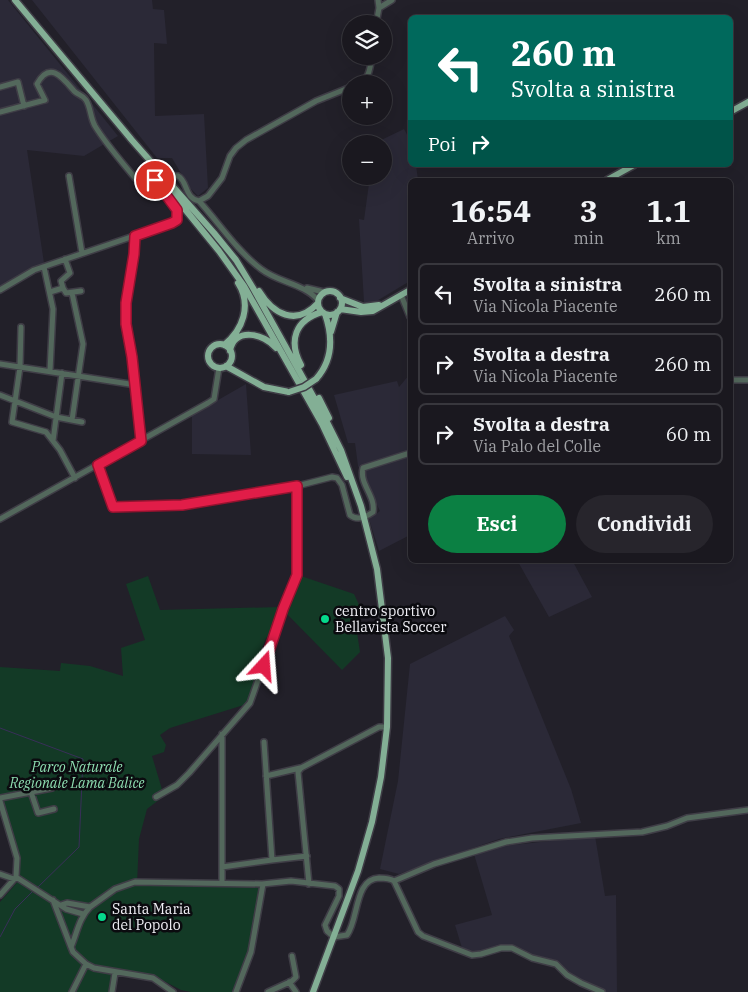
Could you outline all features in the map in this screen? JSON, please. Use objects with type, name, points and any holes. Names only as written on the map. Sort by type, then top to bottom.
[{"type":"main road","points":[[15,0],[130,138],[217,236],[245,275],[335,439]]},
{"type":"main road","points":[[733,110],[748,102]]},
{"type":"main road","points":[[130,138],[171,192],[224,256],[242,282],[322,424],[343,467],[363,518]]},
{"type":"main road","points":[[611,178],[630,167]]},
{"type":"main road","points":[[188,203],[213,226],[246,270],[263,298],[273,309],[286,315],[294,316],[308,312],[324,292],[335,292],[342,303],[330,333],[328,360],[316,379],[304,387],[289,392],[264,387],[223,366],[209,362],[208,354],[212,347],[220,344],[230,351]]},
{"type":"main road","points":[[193,218],[240,286],[244,297],[245,308],[242,321],[233,337],[224,345]]},
{"type":"main road","points":[[313,992],[358,871],[368,837],[378,794],[386,727],[388,680],[385,628],[376,569],[356,490],[335,439],[327,412],[298,360],[295,345],[297,330],[309,317],[323,313],[332,315],[339,310],[367,313],[382,307],[408,291]]},
{"type":"main road","points":[[340,298],[363,307],[385,304]]},
{"type":"main road","points":[[318,301],[330,333]]},
{"type":"main road","points":[[223,366],[236,339],[255,334],[272,343],[322,424]]},
{"type":"street","points":[[378,0],[378,15]]},
{"type":"street","points":[[379,8],[392,0]]},
{"type":"street","points":[[0,112],[45,100],[37,84],[39,80],[50,72],[56,72],[77,94],[85,99],[94,125],[135,178],[148,171],[177,210],[177,220],[34,270],[0,290]]},
{"type":"street","points":[[0,87],[18,82],[26,106]]},
{"type":"street","points":[[199,201],[208,196],[222,178],[230,156],[246,140],[316,101],[342,91]]},
{"type":"street","points":[[68,176],[82,253]]},
{"type":"street","points":[[165,177],[177,176],[182,181],[188,194],[199,201],[238,247],[260,269],[278,279],[304,288],[324,292]]},
{"type":"street","points":[[162,188],[171,192]]},
{"type":"street","points":[[135,236],[126,303],[126,324],[136,385],[141,441]]},
{"type":"street","points":[[65,259],[70,273],[61,281],[63,288],[66,294],[81,291]]},
{"type":"street","points":[[44,267],[54,309],[50,371]]},
{"type":"street","points":[[50,292],[63,288]]},
{"type":"street","points":[[304,288],[318,301]]},
{"type":"street","points":[[72,293],[83,344],[72,420]]},
{"type":"street","points":[[401,295],[408,312]]},
{"type":"street","points":[[21,327],[20,366],[12,422],[46,432],[60,450],[74,478]]},
{"type":"street","points":[[0,364],[136,385]]},
{"type":"street","points":[[0,519],[208,403],[214,398],[217,380],[223,366]]},
{"type":"street","points":[[53,441],[62,373]]},
{"type":"street","points":[[733,380],[748,380]]},
{"type":"street","points":[[0,395],[56,417],[82,422]]},
{"type":"street","points":[[98,465],[113,507],[182,505],[337,478],[342,485],[350,515],[354,518],[363,518],[372,512],[374,505],[361,476],[362,468],[408,454]]},
{"type":"street","points":[[156,797],[177,785],[250,703],[297,575],[297,486]]},
{"type":"street","points":[[266,776],[302,768],[379,727],[386,727]]},
{"type":"street","points":[[222,734],[222,882]]},
{"type":"street","points":[[264,742],[272,860]]},
{"type":"street","points":[[302,768],[298,772],[309,884]]},
{"type":"street","points":[[0,895],[16,878],[17,858],[0,800],[52,788]]},
{"type":"street","points":[[31,792],[38,813],[54,809]]},
{"type":"street","points":[[394,881],[434,864],[506,842],[532,838],[642,832],[667,826],[687,818],[748,810]]},
{"type":"street","points":[[222,867],[306,856]]},
{"type":"street","points":[[0,874],[16,878],[66,909],[83,914]]},
{"type":"street","points":[[71,947],[83,914],[115,889],[135,882],[263,884],[291,881],[335,886],[339,888],[339,896],[325,925],[327,931],[334,937],[344,936],[349,933],[366,882],[372,878],[382,878],[394,881],[418,932],[423,936],[472,955],[500,948],[512,948],[532,958],[556,964],[567,975],[580,983],[602,992]]},
{"type":"street","points":[[236,992],[251,952],[263,884]]},
{"type":"street","points":[[53,900],[73,952],[86,964],[115,973],[153,978],[173,992]]},
{"type":"street","points":[[61,905],[67,903],[90,907]]},
{"type":"street","points":[[268,992],[296,977],[292,956]]},
{"type":"street","points":[[72,992],[86,964]]},
{"type":"street","points":[[112,992],[115,973]]},
{"type":"street","points":[[289,982],[296,992]]},
{"type":"shaded area","points":[[0,0],[8,0],[118,136],[84,156],[27,150],[44,263],[0,287]]},
{"type":"shaded area","points":[[32,0],[152,0],[153,9],[164,10],[167,44],[154,43],[155,116],[204,114],[208,188],[198,196],[189,187],[172,158],[157,158]]},
{"type":"shaded area","points":[[404,129],[408,136],[408,167],[416,167],[418,178],[408,178],[408,282],[375,302],[364,302],[359,219],[364,220],[369,185],[392,185],[392,135]]},
{"type":"shaded area","points":[[408,376],[408,536],[379,551],[369,519],[380,511],[358,466],[355,443],[348,443],[334,395],[397,381],[399,387]]},
{"type":"shaded area","points":[[246,384],[251,455],[192,454],[192,415]]},
{"type":"shaded area","points":[[519,563],[574,563],[592,597],[549,617]]},
{"type":"shaded area","points":[[505,616],[514,630],[509,636],[571,789],[581,823],[499,839],[399,874],[380,869],[398,781],[410,664]]},
{"type":"shaded area","points":[[595,836],[605,896],[616,895],[617,992],[596,992],[562,974],[555,960],[536,957],[508,944],[475,952],[462,948],[455,925],[492,915],[474,854],[503,846]]},
{"type":"green space","name":"Parco Naturale Regionale Lama Balice","points":[[148,576],[160,610],[281,607],[271,635],[266,638],[259,655],[262,662],[247,704],[170,728],[160,735],[166,745],[164,752],[152,756],[164,796],[147,809],[139,839],[137,884],[261,887],[249,951],[233,992],[191,992],[181,990],[162,980],[117,974],[114,992],[0,992],[0,902],[21,878],[0,799],[0,667],[60,671],[61,663],[90,666],[123,676],[121,648],[145,640],[126,584]]},
{"type":"green space","name":"centro sportivo Bellavista Soccer","points":[[301,576],[354,594],[362,611],[356,626],[360,652],[342,670],[285,612]]},
{"type":"waterway","points":[[0,728],[83,759],[79,847],[36,889]]},
{"type":"waterway","points":[[0,937],[15,909],[33,891]]},
{"type":"place","name":"centro sportivo Bellavista Soccer","points":[[325,619]]},
{"type":"place","name":"Santa Maria del Popolo","points":[[102,917]]},
{"type":"route","points":[[155,180],[177,210],[178,215],[177,220],[172,223],[135,236],[126,303],[126,324],[132,357],[141,441],[98,465],[113,507],[182,505],[297,486],[297,575],[283,609],[264,666]]}]
